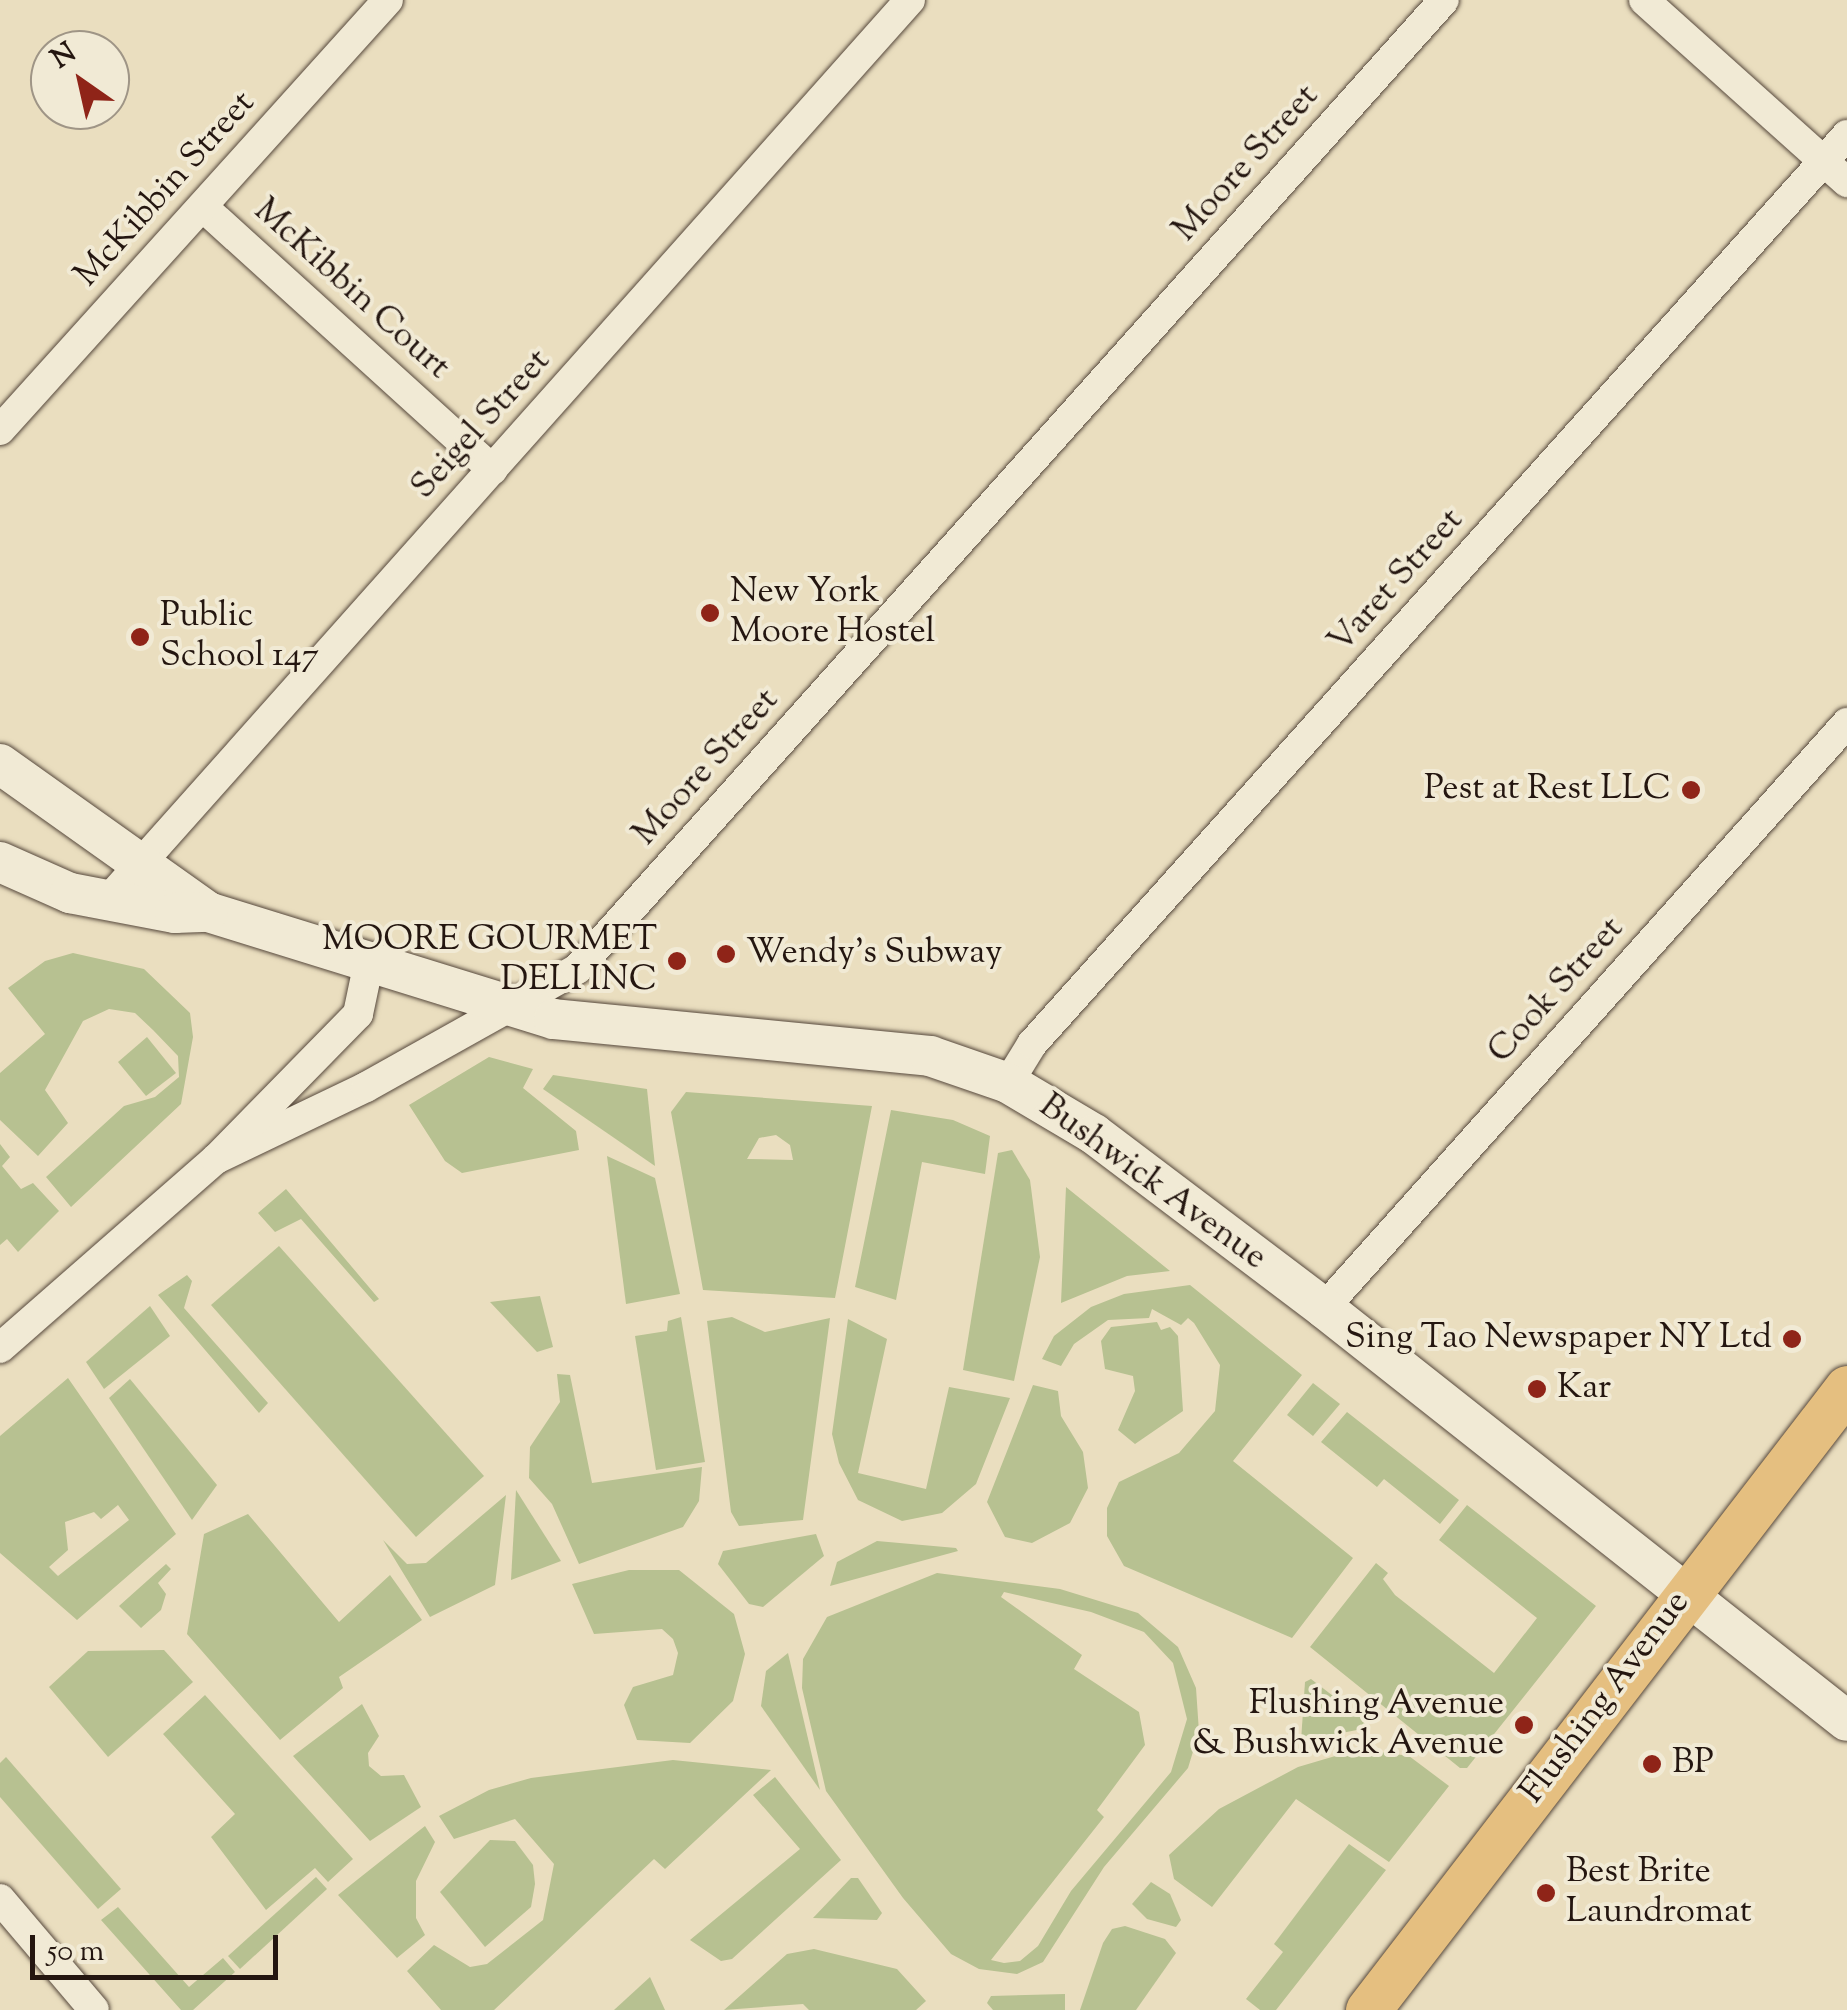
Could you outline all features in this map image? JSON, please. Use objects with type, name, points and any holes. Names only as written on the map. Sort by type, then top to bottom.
[{"type":"main road","name":"Bushwick Avenue","points":[[0,764],[208,912],[554,1018],[930,1056],[1008,1083],[1094,1134],[1324,1308],[1847,1721]]},
{"type":"main road","name":"Bushwick Avenue","points":[[0,862],[70,892],[175,913],[208,912]]},
{"type":"main road","name":"Flushing Avenue","points":[[1368,2010],[1847,1388]]},
{"type":"street","name":"McKibbin Street","points":[[0,430],[388,0]]},
{"type":"street","name":"Seigel Street","points":[[109,899],[910,0]]},
{"type":"street","name":"Moore Street","points":[[216,1159],[366,1088],[578,968],[1444,0]]},
{"type":"street","points":[[1644,0],[1847,182]]},
{"type":"street","name":"Varet Street","points":[[1008,1083],[1032,1044],[1847,135]]},
{"type":"street","name":"McKibbin Court","points":[[203,207],[493,470]]},
{"type":"street","name":"Cook Street","points":[[1324,1308],[1847,723]]},
{"type":"street","name":"Moore Street","points":[[0,1348],[216,1159],[358,1014],[369,962]]},
{"type":"street","points":[[0,1899],[94,2010]]},
{"type":"green space","points":[[73,953],[144,969],[190,1013],[193,1037],[181,1104],[71,1207],[46,1177],[124,1106],[155,1097],[179,1077],[178,1056],[153,1030],[135,1013],[109,1009],[83,1021],[45,1090],[68,1123],[38,1156],[0,1120],[0,1073],[45,1034],[8,988],[45,961]]},
{"type":"green space","points":[[147,1037],[176,1073],[146,1096],[118,1062]]},
{"type":"green space","points":[[489,1057],[533,1069],[523,1088],[576,1131],[579,1150],[462,1173],[445,1161],[409,1105]]},
{"type":"green space","points":[[553,1075],[647,1089],[655,1166],[543,1089]]},
{"type":"green space","points":[[686,1092],[872,1106],[835,1298],[703,1290],[671,1112]],"holes":[[[776,1135],[790,1145],[793,1160],[747,1159],[759,1138]]]},
{"type":"green space","points":[[891,1110],[953,1120],[990,1136],[985,1174],[922,1162],[896,1300],[855,1287]]},
{"type":"green space","points":[[0,1144],[10,1157],[2,1166],[21,1189],[33,1183],[59,1211],[18,1252],[7,1239],[0,1245]]},
{"type":"green space","points":[[1012,1150],[1030,1180],[1040,1257],[1014,1381],[963,1370],[998,1153]]},
{"type":"green space","points":[[607,1156],[655,1178],[680,1294],[626,1304]]},
{"type":"green space","points":[[1066,1187],[1170,1271],[1127,1276],[1061,1303]]},
{"type":"green space","points":[[286,1189],[379,1299],[374,1302],[301,1219],[275,1232],[258,1213]]},
{"type":"green space","points":[[279,1246],[484,1476],[416,1537],[211,1305]]},
{"type":"green space","points":[[187,1275],[192,1281],[184,1308],[268,1403],[259,1413],[158,1295]]},
{"type":"green space","points":[[1190,1285],[1302,1375],[1233,1461],[1353,1558],[1292,1638],[1124,1566],[1107,1536],[1107,1508],[1119,1482],[1179,1453],[1215,1411],[1220,1365],[1194,1323],[1188,1318],[1181,1325],[1152,1309],[1149,1318],[1108,1320],[1074,1344],[1061,1366],[1042,1359],[1054,1336],[1091,1307],[1124,1294]]},
{"type":"green space","points":[[540,1296],[553,1347],[537,1352],[490,1302]]},
{"type":"green space","points":[[150,1306],[170,1336],[104,1389],[86,1362]]},
{"type":"green space","points":[[681,1317],[705,1462],[656,1470],[635,1336],[667,1331],[668,1321]]},
{"type":"green space","points":[[732,1317],[765,1332],[830,1318],[803,1520],[739,1526],[731,1512],[707,1321]]},
{"type":"green space","points":[[848,1319],[887,1339],[858,1473],[926,1489],[949,1387],[1010,1398],[976,1484],[942,1513],[902,1521],[858,1500],[839,1463],[832,1434]]},
{"type":"green space","points":[[1157,1322],[1161,1330],[1170,1327],[1178,1336],[1183,1411],[1135,1444],[1118,1430],[1135,1391],[1133,1376],[1105,1369],[1101,1341],[1111,1327]]},
{"type":"green space","points":[[557,1374],[570,1375],[592,1483],[702,1467],[699,1501],[683,1527],[579,1564],[552,1504],[529,1478],[530,1447],[560,1402]]},
{"type":"green space","points":[[68,1378],[176,1534],[77,1620],[0,1553],[0,1436]],"holes":[[[118,1505],[129,1520],[58,1576],[49,1567],[68,1550],[65,1522],[94,1512],[101,1519]]]},
{"type":"green space","points":[[130,1379],[217,1485],[192,1520],[109,1398]]},
{"type":"green space","points":[[1313,1383],[1340,1404],[1313,1436],[1287,1415]]},
{"type":"green space","points":[[1033,1385],[1058,1391],[1061,1416],[1083,1452],[1088,1488],[1070,1523],[1032,1543],[1005,1537],[987,1502]]},
{"type":"green space","points":[[1347,1412],[1459,1500],[1440,1524],[1384,1479],[1377,1487],[1321,1442]]},
{"type":"green space","points":[[516,1490],[561,1561],[511,1580]]},
{"type":"green space","points":[[506,1495],[495,1585],[430,1617],[383,1540],[407,1564],[426,1563]]},
{"type":"green space","points":[[1467,1505],[1596,1606],[1467,1768],[1460,1768],[1310,1647],[1376,1563],[1388,1573],[1383,1579],[1395,1595],[1494,1673],[1537,1618],[1439,1540]]},
{"type":"green space","points":[[248,1514],[339,1622],[390,1575],[422,1620],[339,1677],[343,1688],[280,1740],[187,1634],[204,1534]]},
{"type":"green space","points":[[816,1534],[824,1556],[763,1607],[749,1604],[718,1564],[723,1551]]},
{"type":"green space","points":[[877,1541],[958,1551],[830,1586],[837,1562]]},
{"type":"green space","points":[[166,1564],[171,1569],[158,1583],[166,1594],[161,1610],[141,1628],[119,1606]]},
{"type":"green space","points":[[629,1570],[679,1570],[734,1614],[745,1654],[733,1701],[690,1743],[637,1740],[624,1705],[633,1687],[673,1675],[678,1653],[673,1639],[662,1629],[594,1634],[572,1584]]},
{"type":"green space","points":[[937,1573],[1060,1589],[1138,1613],[1178,1647],[1196,1688],[1199,1732],[1188,1768],[1104,1867],[1043,1962],[1017,1974],[979,1969],[951,1954],[903,1898],[826,1791],[802,1688],[803,1659],[827,1617]],"holes":[[[1004,1592],[1091,1612],[1144,1632],[1173,1663],[1187,1719],[1171,1772],[1071,1891],[1038,1946],[1020,1961],[991,1960],[1104,1817],[1097,1810],[1145,1745],[1139,1712],[1074,1669],[1082,1655],[1001,1597]]]},
{"type":"green space","points":[[164,1650],[193,1682],[108,1757],[49,1687],[88,1651]]},
{"type":"green space","points":[[788,1653],[820,1790],[761,1706],[766,1671]]},
{"type":"green space","points":[[1311,1679],[1363,1719],[1367,1728],[1301,1741],[1305,1682]]},
{"type":"green space","points":[[205,1695],[353,1859],[328,1882],[315,1868],[266,1910],[211,1837],[235,1814],[163,1734]]},
{"type":"green space","points":[[362,1704],[379,1736],[368,1753],[369,1766],[381,1776],[404,1775],[421,1807],[370,1841],[293,1756]]},
{"type":"green space","points":[[1359,1749],[1409,1756],[1449,1786],[1389,1862],[1296,1799],[1212,1907],[1174,1879],[1169,1855],[1219,1809],[1298,1767]]},
{"type":"green space","points":[[6,1757],[121,1889],[98,1909],[0,1797],[0,1763]]},
{"type":"green space","points":[[673,1760],[771,1770],[665,1869],[654,1859],[494,2010],[441,2010],[407,1971],[434,1945],[470,1967],[487,1964],[543,1920],[554,1864],[515,1819],[454,1839],[439,1816],[489,1790],[531,1778]]},
{"type":"green space","points":[[775,1777],[841,1860],[732,1959],[721,1961],[690,1940],[800,1849],[753,1795]]},
{"type":"green space","points":[[425,1826],[435,1842],[416,1881],[416,1918],[425,1935],[397,1958],[338,1895]]},
{"type":"green space","points":[[490,1840],[515,1841],[533,1865],[535,1884],[531,1907],[485,1947],[440,1892]]},
{"type":"green space","points":[[1349,1844],[1386,1870],[1276,2010],[1260,2010],[1246,1999],[1283,1952],[1274,1944]]},
{"type":"green space","points":[[316,1877],[327,1889],[240,1969],[228,1956]]},
{"type":"green space","points":[[851,1878],[858,1878],[882,1913],[877,1920],[813,1918]]},
{"type":"green space","points":[[1151,1882],[1170,1894],[1181,1920],[1176,1927],[1147,1919],[1132,1904]]},
{"type":"green space","points":[[118,1907],[189,1987],[223,1958],[235,1972],[193,2010],[181,2010],[101,1920]]},
{"type":"green space","points":[[1125,1926],[1165,1939],[1176,1953],[1136,2010],[1080,2010],[1103,1943],[1112,1929]]},
{"type":"green space","points":[[814,1949],[897,1969],[926,2001],[916,2010],[809,2010],[803,2004],[724,2010],[787,1954]]},
{"type":"green space","points":[[650,1977],[665,2010],[614,2010]]},
{"type":"green space","points":[[1065,1994],[1065,2010],[993,2010],[987,2003],[991,1996]]},
{"type":"place","name":"New York Moore Hostel","points":[[710,613]]},
{"type":"place","name":"Public School 147","points":[[140,637]]},
{"type":"place","name":"Pest at Rest LLC","points":[[1691,790]]},
{"type":"place","name":"Wendy's Subway","points":[[726,954]]},
{"type":"place","name":"MOORE GOURMET DELI INC","points":[[677,961]]},
{"type":"place","name":"Sing Tao Newspaper NY Ltd","points":[[1792,1339]]},
{"type":"place","name":"Kar","points":[[1537,1389]]},
{"type":"place","name":"Flushing Avenue & Bushwick Avenue","points":[[1524,1725]]},
{"type":"place","name":"BP","points":[[1652,1764]]},
{"type":"place","name":"Best Brite Laundromat","points":[[1546,1893]]}]
